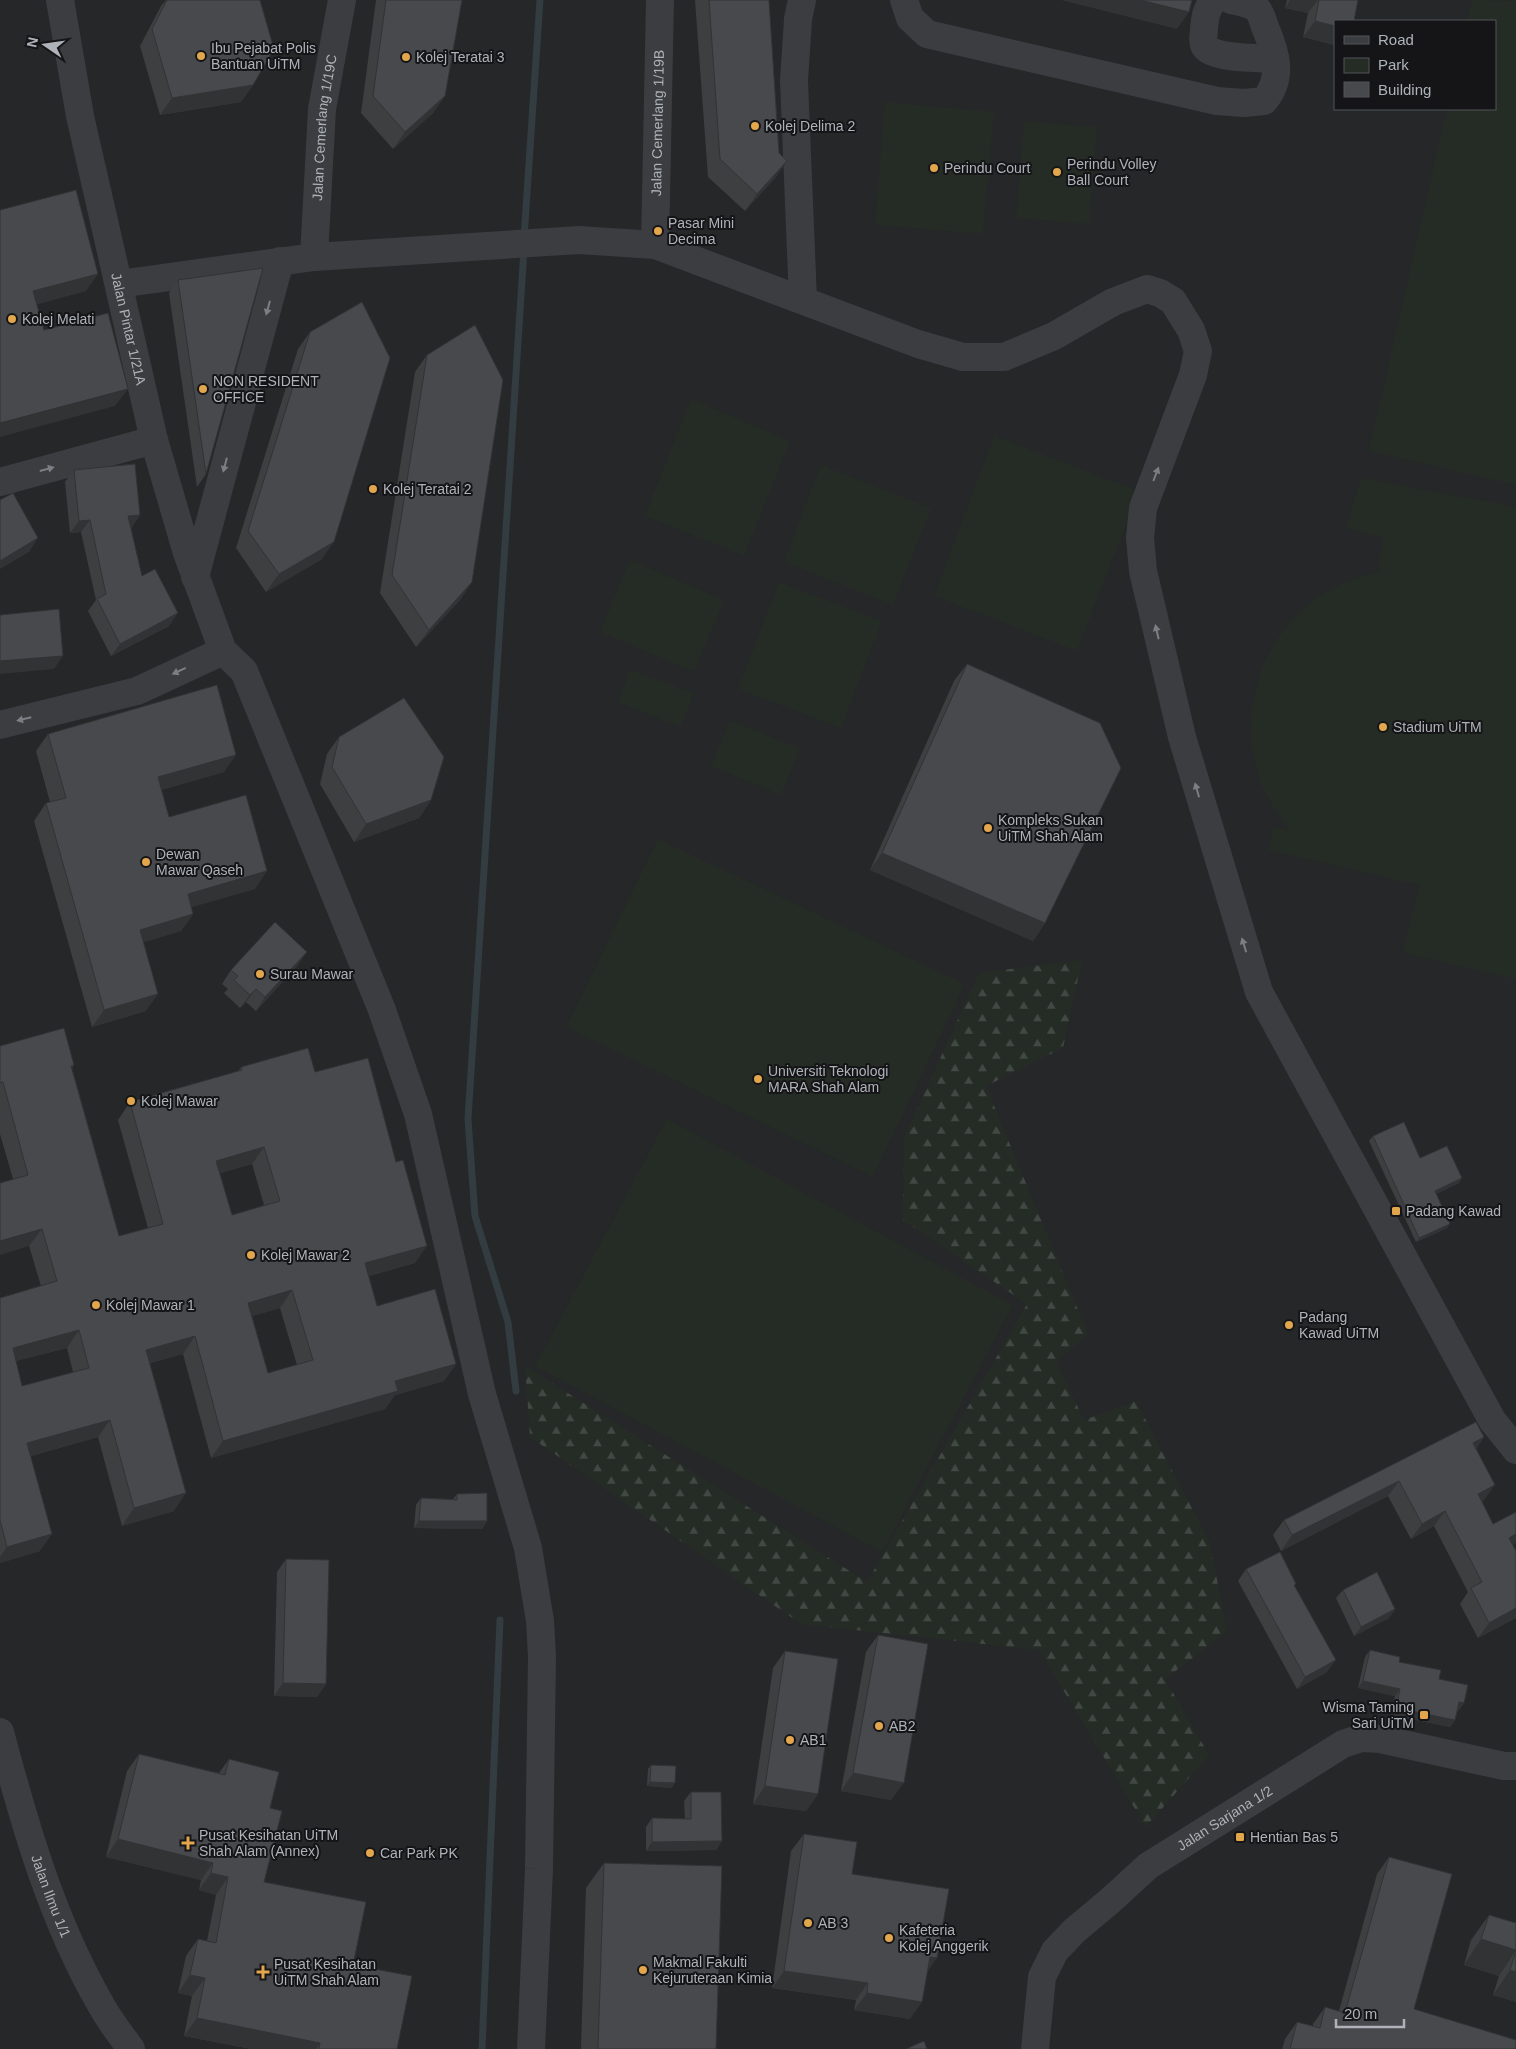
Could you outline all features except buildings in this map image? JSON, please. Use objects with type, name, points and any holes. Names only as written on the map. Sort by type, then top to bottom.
[{"type":"street","name":"Jalan Pintar 1/21A","points":[[60,0],[80,116],[154,440],[196,577],[223,651]]},
{"type":"street","name":"Jalan Cemerlang 1/19C","points":[[314,256],[322,109],[342,0]]},
{"type":"street","name":"Jalan Cemerlang 1/19B","points":[[655,245],[660,0]]},
{"type":"street","points":[[802,0],[798,19],[794,81],[802,300]]},
{"type":"street","points":[[904,0],[910,18],[927,34],[1217,101],[1244,103],[1264,101],[1271,92],[1276,80],[1274,49],[1259,11],[1250,5],[1231,0]]},
{"type":"street","points":[[1214,0],[1205,12],[1203,43],[1206,49],[1213,53],[1225,55],[1275,58]]},
{"type":"street","points":[[118,284],[314,256],[580,240],[655,245],[918,344],[963,357],[1004,357],[1054,336],[1114,302],[1147,290],[1160,293],[1173,301],[1191,330],[1198,352],[1194,375],[1143,508],[1140,538],[1143,571],[1182,737],[1259,992],[1492,1420],[1516,1450]]},
{"type":"street","points":[[196,577],[280,261]]},
{"type":"street","points":[[0,482],[154,440]]},
{"type":"street","points":[[0,725],[137,691],[223,651],[244,671],[382,1010],[418,1114],[482,1394],[528,1548],[540,1621],[542,1656],[539,1870],[531,2049]]},
{"type":"street","name":"Jalan Ilmu 1/1","points":[[0,1732],[38,1863],[62,1927],[101,2006],[131,2049]]},
{"type":"street","name":"Jalan Sarjana 1/2","points":[[1035,2049],[1042,1977],[1055,1951],[1074,1931],[1148,1866],[1343,1744],[1361,1738],[1380,1739],[1504,1766],[1516,1766]]},
{"type":"shaded area","name":"Universiti Teknologi MARA Shah Alam","points":[[0,0],[1516,0],[1516,2049],[0,2049]]},
{"type":"green space","points":[[1472,0],[1516,1],[1516,485],[1369,451],[1447,110],[1496,110],[1496,20],[1467,20]]},
{"type":"green space","name":"Perindu Court","points":[[885,102],[994,112],[983,234],[875,225]]},
{"type":"green space","name":"Perindu Volley Ball Court","points":[[1024,121],[1097,127],[1089,224],[1016,218]]},
{"type":"green space","points":[[691,399],[790,441],[744,556],[645,516]]},
{"type":"green space","points":[[994,436],[1139,491],[1077,651],[934,596]]},
{"type":"green space","points":[[821,465],[931,508],[893,605],[784,562]]},
{"type":"green space","name":"Stadium UiTM","points":[[1361,478],[1516,507],[1516,979],[1403,953],[1419,885],[1268,850],[1273,827],[1290,830],[1273,807],[1260,781],[1253,753],[1251,725],[1254,697],[1262,670],[1274,645],[1290,622],[1311,603],[1335,587],[1378,572],[1383,538],[1346,528]]},
{"type":"green space","points":[[630,560],[724,600],[694,672],[600,632]]},
{"type":"green space","points":[[779,582],[882,621],[841,728],[738,689]]},
{"type":"green space","points":[[630,670],[694,693],[680,727],[618,702]]},
{"type":"green space","points":[[730,720],[800,749],[781,795],[711,766]]},
{"type":"green space","points":[[658,839],[965,984],[873,1177],[566,1027]]},
{"type":"green space","points":[[1082,960],[1063,1048],[986,1086],[1088,1334],[1056,1362],[1084,1420],[1136,1401],[1210,1543],[1227,1632],[1165,1679],[1209,1755],[1146,1827],[1039,1650],[801,1624],[530,1437],[525,1366],[867,1582],[1027,1304],[903,1220],[904,1138],[979,973]]},
{"type":"green space","points":[[667,1119],[1013,1305],[882,1552],[535,1366]]},
{"type":"waterway","points":[[524,238],[540,0]]},
{"type":"waterway","points":[[516,1391],[508,1322],[475,1216],[468,1119],[524,249]]},
{"type":"waterway","points":[[482,2049],[500,1620]]},
{"type":"place","name":"Ibu Pejabat Polis Bantuan UiTM","points":[[201,56]]},
{"type":"place","name":"Kolej Teratai 3","points":[[406,57]]},
{"type":"place","name":"Kolej Delima 2","points":[[755,126]]},
{"type":"place","name":"Perindu Court","points":[[934,168]]},
{"type":"place","name":"Perindu Volley Ball Court","points":[[1057,172]]},
{"type":"place","name":"Pasar Mini Decima","points":[[658,231]]},
{"type":"place","name":"Kolej Melati","points":[[12,319]]},
{"type":"place","name":"NON RESIDENT OFFICE","points":[[203,389]]},
{"type":"place","name":"Kolej Teratai 2","points":[[373,489]]},
{"type":"place","name":"Stadium UiTM","points":[[1383,727]]},
{"type":"place","name":"Kompleks Sukan UiTM Shah Alam","points":[[988,828]]},
{"type":"place","name":"Dewan Mawar Qaseh","points":[[146,862]]},
{"type":"place","name":"Surau Mawar","points":[[260,974]]},
{"type":"place","name":"Universiti Teknologi MARA Shah Alam","points":[[758,1079]]},
{"type":"place","name":"Kolej Mawar","points":[[131,1101]]},
{"type":"place","name":"Padang Kawad","points":[[1396,1211]]},
{"type":"place","name":"Kolej Mawar 2","points":[[251,1255]]},
{"type":"place","name":"Kolej Mawar 1","points":[[96,1305]]},
{"type":"place","name":"Padang Kawad UiTM","points":[[1289,1325]]},
{"type":"place","name":"Wisma Taming Sari UiTM","points":[[1424,1715]]},
{"type":"place","name":"AB2","points":[[879,1726]]},
{"type":"place","name":"AB1","points":[[790,1740]]},
{"type":"place","name":"Hentian Bas 5","points":[[1240,1837]]},
{"type":"place","name":"Pusat Kesihatan UiTM Shah Alam (Annex)","points":[[188,1843]]},
{"type":"place","name":"Car Park PK","points":[[370,1853]]},
{"type":"place","name":"AB 3","points":[[808,1923]]},
{"type":"place","name":"Kafeteria Kolej Anggerik","points":[[889,1938]]},
{"type":"place","name":"Makmal Fakulti Kejuruteraan Kimia","points":[[643,1970]]},
{"type":"place","name":"Pusat Kesihatan UiTM Shah Alam","points":[[263,1972]]}]
